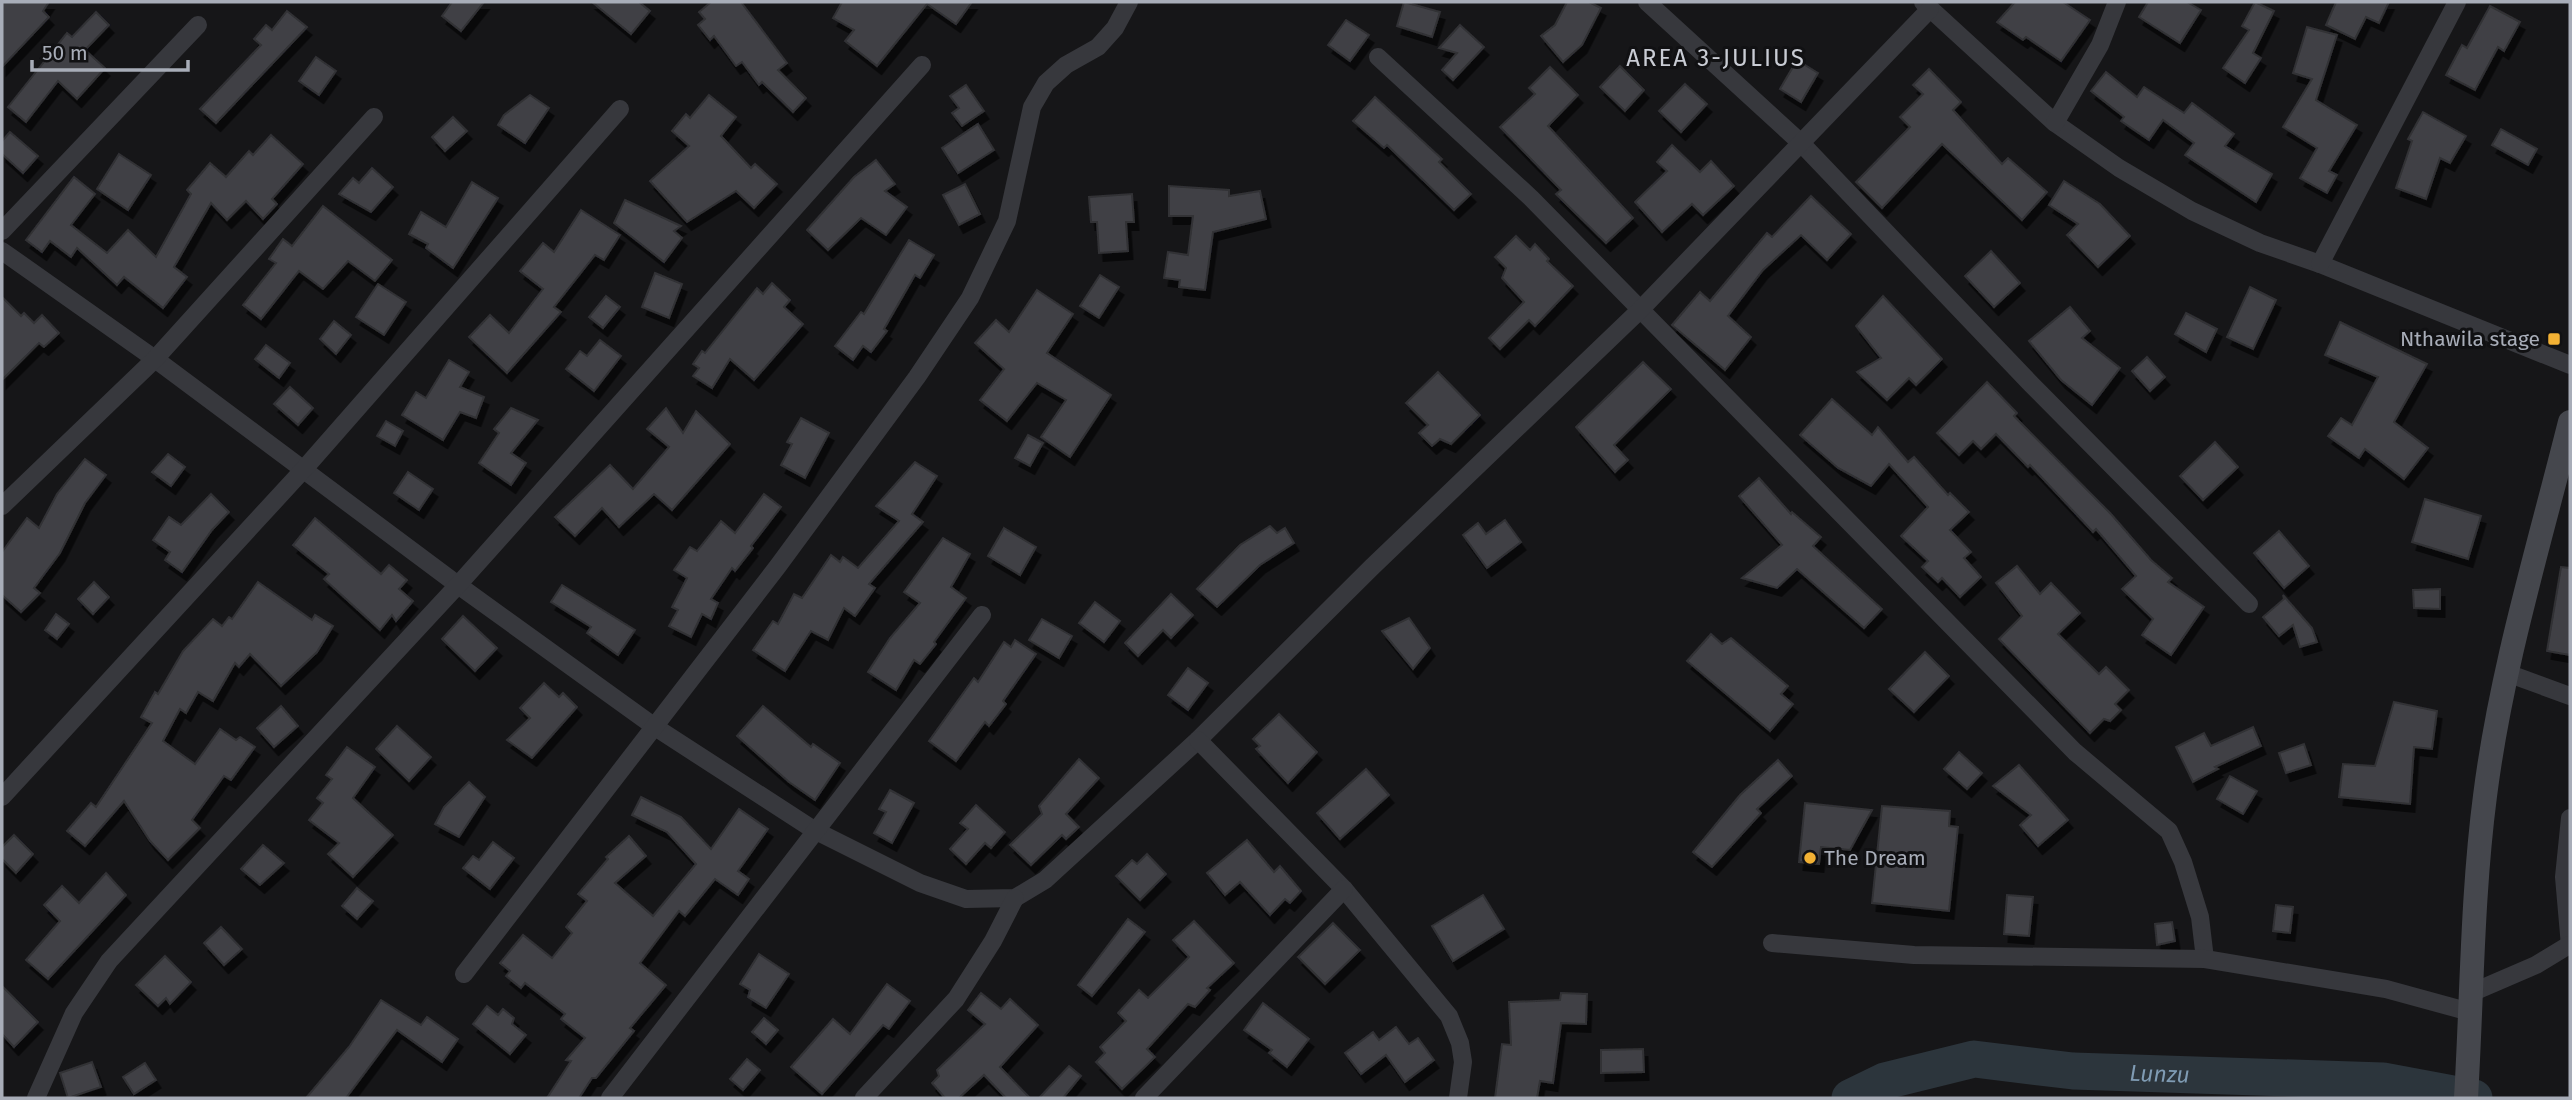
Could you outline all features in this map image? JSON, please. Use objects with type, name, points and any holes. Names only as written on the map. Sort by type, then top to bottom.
[{"type":"main road","points":[[2466,1098],[2479,850],[2491,754],[2507,673],[2570,422]]},
{"type":"street","points":[[464,974],[655,727],[917,377],[970,298],[1007,220],[1032,107],[1046,83],[1066,65],[1098,47],[1115,28],[1129,2]]},
{"type":"street","points":[[1647,2],[1801,143],[2031,384],[2249,604]]},
{"type":"street","points":[[2055,124],[2100,44],[2118,2]]},
{"type":"street","points":[[2320,264],[2457,2]]},
{"type":"street","points":[[2,251],[155,359],[458,585],[655,727],[814,830],[920,883],[966,899],[1015,898],[1045,880],[1198,740],[1641,309],[1801,143],[1926,5],[2055,124],[2119,168],[2192,211],[2260,243],[2320,264],[2570,365]]},
{"type":"street","points":[[2,231],[198,24]]},
{"type":"street","points":[[1378,57],[1521,188],[2075,752],[2169,831],[2183,862],[2200,917],[2205,959]]},
{"type":"street","points":[[36,1098],[74,1013],[109,961],[458,585],[922,65]]},
{"type":"street","points":[[2,797],[304,469],[620,109]]},
{"type":"street","points":[[2,506],[155,359],[374,117]]},
{"type":"street","points":[[610,1098],[982,615]]},
{"type":"street","points":[[2507,673],[2570,696]]},
{"type":"street","points":[[1198,740],[1344,889],[1450,1016],[1460,1043],[1463,1062],[1458,1098]]},
{"type":"street","points":[[1772,943],[1913,955],[2205,959],[2470,1002],[2570,945],[2564,877],[2570,818]]},
{"type":"street","points":[[1144,1098],[1344,889]]},
{"type":"street","points":[[864,1098],[956,999],[993,942],[1015,898]]},
{"type":"building","points":[[2,2],[49,2],[43,11],[49,17],[2,67]]},
{"type":"building","points":[[452,2],[484,2],[461,31],[442,16]]},
{"type":"building","points":[[592,2],[639,2],[650,11],[631,34]]},
{"type":"building","points":[[711,2],[741,2],[787,63],[778,70],[806,98],[793,112],[762,82],[759,85],[742,62],[736,66],[714,36],[710,40],[698,25],[705,19],[699,12]]},
{"type":"building","points":[[842,2],[972,2],[956,24],[927,4],[877,66],[845,41],[854,30],[833,18]]},
{"type":"building","points":[[1404,2],[1440,12],[1432,37],[1397,26]]},
{"type":"building","points":[[1567,2],[1589,2],[1601,8],[1582,45],[1563,62],[1541,36],[1555,25]]},
{"type":"building","points":[[2015,2],[2063,2],[2090,20],[2061,61],[2026,37],[2023,40],[1997,22]]},
{"type":"building","points":[[2148,2],[2187,2],[2201,10],[2180,43],[2139,17]]},
{"type":"building","points":[[2255,2],[2274,11],[2253,53],[2261,58],[2245,83],[2223,68],[2249,30],[2242,26]]},
{"type":"building","points":[[2336,2],[2389,2],[2379,23],[2366,17],[2355,39],[2326,25]]},
{"type":"building","points":[[2490,6],[2520,22],[2504,51],[2498,47],[2475,90],[2446,75],[2462,45],[2467,48]]},
{"type":"building","points":[[287,11],[307,27],[216,123],[200,109],[261,45],[254,39],[266,25],[272,30]]},
{"type":"building","points":[[96,12],[109,25],[85,50],[105,68],[77,99],[58,81],[26,122],[8,107],[67,33],[72,37]]},
{"type":"building","points":[[1346,20],[1369,35],[1350,61],[1328,45]]},
{"type":"building","points":[[1460,25],[1484,47],[1453,80],[1442,70],[1457,53],[1439,48]]},
{"type":"building","points":[[2307,27],[2337,35],[2316,100],[2357,125],[2329,171],[2337,175],[2327,193],[2300,178],[2317,148],[2283,127],[2312,79],[2293,73]]},
{"type":"building","points":[[316,57],[336,71],[319,95],[299,81]]},
{"type":"building","points":[[1797,60],[1818,73],[1801,102],[1780,89]]},
{"type":"building","points":[[1620,66],[1644,90],[1625,111],[1600,87]]},
{"type":"building","points":[[1550,67],[1578,95],[1548,126],[1633,218],[1606,243],[1556,194],[1561,190],[1500,127],[1535,94],[1529,88]]},
{"type":"building","points":[[1929,69],[1961,102],[1953,110],[2002,164],[2008,158],[2047,192],[2022,220],[1942,144],[1882,208],[1856,182],[1910,127],[1900,117],[1923,94],[1913,85]]},
{"type":"building","points":[[2106,72],[2137,97],[2144,87],[2184,113],[2192,103],[2234,134],[2225,146],[2272,174],[2256,202],[2185,155],[2194,143],[2163,120],[2149,140],[2121,121],[2124,117],[2091,91]]},
{"type":"building","points":[[1685,84],[1707,104],[1681,132],[1659,111]]},
{"type":"building","points":[[966,85],[984,111],[962,126],[952,113],[959,108],[950,96]]},
{"type":"building","points":[[530,95],[549,108],[525,143],[498,125],[504,115]]},
{"type":"building","points":[[709,95],[736,117],[721,136],[751,168],[755,164],[777,184],[754,208],[736,191],[687,222],[650,181],[689,146],[672,131],[686,114],[690,118]]},
{"type":"building","points":[[1375,97],[1442,159],[1439,162],[1471,194],[1454,210],[1387,145],[1384,148],[1353,121]]},
{"type":"building","points":[[2423,112],[2466,136],[2450,163],[2440,158],[2426,199],[2396,188],[2412,141],[2408,139]]},
{"type":"building","points":[[453,117],[467,131],[445,151],[432,137]]},
{"type":"building","points":[[978,124],[994,150],[958,173],[942,148]]},
{"type":"building","points":[[2501,129],[2537,149],[2528,165],[2492,145]]},
{"type":"building","points":[[10,132],[38,156],[23,173],[2,154],[2,141]]},
{"type":"building","points":[[271,135],[303,164],[272,199],[277,204],[263,219],[246,201],[227,220],[211,203],[174,267],[187,277],[163,308],[124,277],[117,285],[77,248],[71,257],[50,241],[42,252],[26,240],[74,177],[95,194],[71,225],[107,253],[128,230],[156,257],[191,194],[187,190],[210,163],[226,177],[249,151],[253,155]]},
{"type":"building","points":[[1672,145],[1700,172],[1711,161],[1734,186],[1703,215],[1692,204],[1662,232],[1635,202],[1667,171],[1657,162]]},
{"type":"building","points":[[119,154],[151,175],[128,210],[97,189]]},
{"type":"building","points":[[876,160],[895,184],[885,191],[907,207],[886,235],[861,218],[828,250],[807,230],[854,177]]},
{"type":"building","points":[[372,168],[393,187],[371,212],[339,194],[353,178],[359,183]]},
{"type":"building","points":[[2064,181],[2100,204],[2130,236],[2098,267],[2067,235],[2078,224],[2049,205]]},
{"type":"building","points":[[472,182],[498,198],[453,268],[426,248],[428,244],[409,234],[421,212],[446,227]]},
{"type":"building","points":[[965,184],[980,214],[959,225],[943,195]]},
{"type":"building","points":[[1169,186],[1229,190],[1229,196],[1260,191],[1266,219],[1213,232],[1205,290],[1179,287],[1180,280],[1164,278],[1168,252],[1188,255],[1193,216],[1169,216]]},
{"type":"building","points":[[1132,194],[1134,222],[1126,222],[1128,251],[1099,253],[1097,222],[1091,222],[1089,197]]},
{"type":"building","points":[[1811,196],[1851,234],[1827,260],[1801,235],[1763,270],[1728,316],[1751,337],[1725,370],[1672,325],[1700,292],[1710,301],[1767,233],[1772,237]]},
{"type":"building","points":[[625,200],[681,226],[674,231],[682,238],[664,262],[614,223]]},
{"type":"building","points":[[323,206],[392,260],[375,281],[348,261],[323,289],[299,271],[261,319],[243,305],[276,263],[269,259],[283,239],[292,246]]},
{"type":"building","points":[[581,210],[620,235],[604,260],[595,255],[554,307],[561,312],[507,373],[469,337],[490,315],[509,333],[543,289],[520,271],[543,243],[554,252]]},
{"type":"building","points":[[1516,236],[1530,250],[1535,244],[1549,259],[1547,261],[1573,286],[1535,326],[1529,320],[1500,349],[1489,338],[1524,302],[1502,278],[1506,268],[1495,257]]},
{"type":"building","points":[[909,240],[934,255],[920,278],[915,275],[884,329],[887,331],[871,352],[863,346],[853,360],[835,346],[861,312],[864,314]]},
{"type":"building","points":[[1991,251],[2020,283],[1994,307],[1965,276]]},
{"type":"building","points":[[655,273],[682,284],[669,318],[642,307]]},
{"type":"building","points":[[1100,275],[1119,287],[1099,318],[1080,306]]},
{"type":"building","points":[[772,283],[790,300],[784,307],[803,324],[754,380],[730,359],[712,388],[693,376],[699,368],[693,364],[702,351],[705,353],[757,288],[763,294]]},
{"type":"building","points":[[378,284],[406,302],[384,335],[356,317]]},
{"type":"building","points":[[2250,287],[2276,300],[2253,349],[2227,337]]},
{"type":"building","points":[[1037,290],[1073,314],[1047,353],[1111,395],[1070,457],[1041,437],[1066,400],[1037,383],[1007,421],[980,400],[1004,369],[975,343],[996,320],[1009,332]]},
{"type":"building","points":[[606,296],[620,307],[603,328],[589,317]]},
{"type":"building","points":[[1883,296],[1942,359],[1916,385],[1909,378],[1887,400],[1857,372],[1881,358],[1856,326]]},
{"type":"building","points":[[2,297],[21,316],[24,313],[34,323],[42,315],[59,333],[44,347],[39,343],[2,380]]},
{"type":"building","points":[[2070,307],[2090,331],[2082,338],[2120,368],[2092,405],[2061,380],[2029,341]]},
{"type":"building","points":[[2186,313],[2217,329],[2206,352],[2175,334]]},
{"type":"building","points":[[334,321],[351,335],[336,354],[320,339]]},
{"type":"building","points":[[2340,322],[2427,364],[2394,422],[2428,448],[2404,479],[2365,449],[2359,458],[2328,436],[2341,418],[2352,425],[2378,377],[2325,355]]},
{"type":"building","points":[[600,340],[621,356],[594,391],[566,369],[580,351],[587,356]]},
{"type":"building","points":[[266,345],[290,363],[279,378],[255,359]]},
{"type":"building","points":[[2147,357],[2165,377],[2150,391],[2132,371]]},
{"type":"building","points":[[449,360],[469,372],[460,387],[484,397],[476,418],[460,412],[443,440],[402,415],[416,392],[426,398]]},
{"type":"building","points":[[1643,362],[1671,389],[1614,445],[1628,460],[1615,472],[1576,427]]},
{"type":"building","points":[[1438,372],[1480,415],[1451,444],[1440,439],[1432,446],[1419,433],[1428,425],[1406,403]]},
{"type":"building","points":[[1987,382],[2017,413],[2014,416],[2111,514],[2151,560],[2172,578],[2168,582],[2204,607],[2171,655],[2142,635],[2153,619],[2122,589],[2136,576],[2096,529],[2093,532],[2030,465],[2028,467],[1996,434],[1981,449],[1973,441],[1959,455],[1937,433]]},
{"type":"building","points":[[290,387],[313,408],[298,425],[274,404]]},
{"type":"building","points":[[1832,399],[1872,435],[1878,427],[1908,462],[1914,457],[1948,495],[1950,493],[1969,512],[1950,530],[1971,552],[1964,558],[1981,577],[1960,597],[1942,578],[1938,582],[1922,567],[1928,561],[1901,536],[1928,507],[1889,464],[1871,486],[1838,468],[1800,435]]},
{"type":"building","points":[[511,408],[538,420],[511,453],[526,463],[511,485],[479,463],[499,433],[494,429]]},
{"type":"building","points":[[666,408],[683,433],[696,411],[730,444],[672,510],[654,494],[619,527],[602,508],[575,536],[555,517],[610,465],[633,489],[669,447],[647,429]]},
{"type":"building","points":[[801,418],[829,433],[805,478],[781,465],[792,444],[787,442]]},
{"type":"building","points":[[386,421],[403,431],[395,446],[377,436]]},
{"type":"building","points":[[1028,435],[1043,443],[1030,466],[1015,458]]},
{"type":"building","points":[[2215,442],[2238,467],[2203,500],[2180,476]]},
{"type":"building","points":[[168,454],[185,467],[171,486],[152,472]]},
{"type":"building","points":[[85,459],[106,475],[85,503],[60,553],[34,588],[40,593],[21,612],[2,595],[2,552],[27,518],[39,528],[57,494]]},
{"type":"building","points":[[915,462],[937,476],[912,514],[923,522],[869,584],[875,588],[855,616],[844,608],[828,640],[811,631],[785,671],[753,650],[773,621],[778,624],[794,594],[802,598],[831,555],[840,562],[843,557],[858,568],[899,521],[876,506]]},
{"type":"building","points":[[408,472],[433,489],[419,510],[394,493]]},
{"type":"building","points":[[1759,478],[1791,514],[1792,512],[1821,537],[1813,546],[1882,609],[1864,628],[1797,569],[1777,588],[1742,578],[1782,545],[1739,496]]},
{"type":"building","points":[[211,494],[229,512],[212,530],[182,572],[165,560],[170,552],[153,540],[169,517],[181,525]]},
{"type":"building","points":[[764,494],[781,507],[751,546],[753,548],[735,571],[732,568],[711,599],[718,603],[711,619],[702,614],[691,637],[669,626],[678,610],[672,607],[687,578],[674,570],[690,547],[697,551],[721,521],[735,533]]},
{"type":"building","points":[[2425,499],[2481,516],[2468,559],[2412,542]]},
{"type":"building","points":[[315,518],[381,574],[389,565],[407,580],[399,589],[413,601],[396,621],[392,615],[380,630],[324,579],[329,574],[293,545]]},
{"type":"building","points":[[1505,520],[1521,542],[1487,568],[1463,535],[1478,523],[1486,534]]},
{"type":"building","points":[[1270,526],[1277,533],[1285,528],[1294,543],[1260,565],[1217,607],[1197,589],[1240,545]]},
{"type":"building","points":[[1004,528],[1036,547],[1020,575],[988,556]]},
{"type":"building","points":[[2279,531],[2309,566],[2284,588],[2254,553]]},
{"type":"building","points":[[943,538],[970,554],[951,587],[966,598],[934,642],[936,644],[920,664],[914,660],[896,690],[868,672],[890,638],[920,603],[904,592]]},
{"type":"building","points":[[2017,566],[2040,594],[2051,583],[2080,613],[2058,634],[2099,674],[2106,667],[2129,690],[2115,704],[2121,710],[2110,721],[2104,719],[2090,733],[1999,639],[2022,616],[1996,583]]},
{"type":"building","points":[[2561,567],[2570,568],[2570,655],[2547,651]]},
{"type":"building","points":[[94,582],[109,597],[93,614],[78,599]]},
{"type":"building","points":[[258,582],[312,620],[315,615],[333,626],[317,652],[281,686],[250,654],[239,667],[235,663],[213,701],[198,692],[186,713],[180,709],[163,741],[195,764],[220,729],[236,740],[240,737],[255,747],[231,780],[224,776],[192,820],[200,828],[168,860],[150,841],[124,801],[85,846],[67,831],[91,803],[96,807],[152,723],[141,717],[155,692],[158,694],[183,651],[213,619],[222,626],[229,617],[232,619]]},
{"type":"building","points":[[562,585],[635,630],[618,655],[587,633],[591,627],[551,602]]},
{"type":"building","points":[[2440,589],[2440,609],[2414,608],[2413,590]]},
{"type":"building","points":[[1171,594],[1193,615],[1171,638],[1163,630],[1138,656],[1125,643]]},
{"type":"building","points":[[2283,595],[2312,628],[2317,642],[2300,647],[2293,625],[2279,636],[2263,617],[2284,599]]},
{"type":"building","points":[[1095,602],[1120,621],[1104,642],[1079,623]]},
{"type":"building","points":[[56,614],[69,624],[57,639],[45,630]]},
{"type":"building","points":[[463,616],[497,648],[475,671],[442,639]]},
{"type":"building","points":[[1409,618],[1430,648],[1413,669],[1382,631]]},
{"type":"building","points":[[1042,619],[1072,636],[1059,658],[1029,640]]},
{"type":"building","points":[[1711,634],[1722,644],[1731,638],[1788,686],[1781,694],[1793,704],[1770,731],[1687,661]]},
{"type":"building","points":[[1015,640],[1036,654],[1003,701],[1006,704],[989,726],[985,722],[956,761],[929,741],[974,678],[978,682],[1004,642],[1011,647]]},
{"type":"building","points":[[1925,652],[1949,676],[1914,712],[1889,689]]},
{"type":"building","points":[[1188,668],[1208,683],[1188,710],[1168,695]]},
{"type":"building","points":[[544,683],[559,697],[563,693],[577,707],[532,758],[507,740],[530,718],[520,708]]},
{"type":"building","points":[[2394,702],[2437,711],[2432,749],[2414,747],[2410,804],[2339,797],[2343,764],[2375,766]]},
{"type":"building","points":[[281,706],[298,726],[274,747],[257,728]]},
{"type":"building","points":[[763,706],[811,747],[813,744],[840,763],[815,800],[789,782],[737,736]]},
{"type":"building","points":[[1279,714],[1317,752],[1288,783],[1256,749],[1260,746],[1253,739]]},
{"type":"building","points":[[397,726],[431,757],[409,781],[376,749]]},
{"type":"building","points":[[2253,727],[2261,746],[2215,767],[2218,769],[2193,782],[2176,747],[2204,733],[2211,746]]},
{"type":"building","points":[[2304,744],[2311,765],[2286,773],[2279,753]]},
{"type":"building","points":[[347,747],[375,767],[353,798],[393,835],[353,877],[328,854],[339,843],[309,820],[323,803],[317,798],[332,779],[326,775]]},
{"type":"building","points":[[1959,752],[1982,773],[1967,789],[1944,769]]},
{"type":"building","points":[[1079,759],[1099,778],[1066,814],[1079,827],[1066,839],[1062,835],[1031,865],[1010,845],[1042,814],[1039,806]]},
{"type":"building","points":[[1778,760],[1792,776],[1757,809],[1761,813],[1712,867],[1693,852],[1740,795]]},
{"type":"building","points":[[2019,765],[2068,820],[2038,846],[2020,825],[2031,815],[1993,786]]},
{"type":"building","points":[[1366,769],[1389,795],[1340,839],[1317,813]]},
{"type":"building","points":[[2230,776],[2257,791],[2243,814],[2217,799]]},
{"type":"building","points":[[469,782],[485,797],[459,837],[435,824],[444,807]]},
{"type":"building","points":[[890,790],[914,803],[892,843],[874,833],[886,812],[879,809]]},
{"type":"building","points":[[641,797],[681,817],[711,849],[739,809],[768,829],[738,871],[749,879],[738,895],[715,879],[685,916],[679,911],[640,963],[666,985],[630,1028],[634,1031],[596,1078],[592,1078],[579,1098],[547,1098],[571,1061],[566,1060],[585,1038],[561,1019],[565,1014],[525,983],[521,988],[506,976],[510,971],[500,963],[523,935],[552,958],[572,933],[566,927],[587,901],[578,894],[608,859],[606,857],[629,836],[646,856],[615,883],[653,916],[696,864],[667,832],[632,815]]},
{"type":"building","points":[[1805,803],[1872,810],[1850,850],[1821,847],[1819,864],[1799,862]]},
{"type":"building","points":[[976,805],[1005,832],[991,848],[985,843],[966,864],[950,849],[968,829],[960,823]]},
{"type":"building","name":"The Dream","points":[[1882,806],[1950,811],[1949,826],[1958,827],[1949,911],[1872,903]]},
{"type":"building","points":[[14,835],[33,854],[16,873],[2,859],[2,847]]},
{"type":"building","points":[[1247,840],[1274,872],[1280,866],[1301,891],[1290,903],[1285,899],[1270,915],[1240,882],[1225,895],[1207,873]]},
{"type":"building","points":[[493,842],[514,858],[490,889],[463,868],[473,856],[479,860]]},
{"type":"building","points":[[263,845],[284,863],[260,885],[241,869]]},
{"type":"building","points":[[1147,854],[1166,874],[1140,900],[1116,876],[1132,860],[1137,864]]},
{"type":"building","points":[[106,873],[126,895],[48,979],[26,960],[60,921],[44,905],[62,886],[79,903]]},
{"type":"building","points":[[357,888],[373,901],[357,919],[342,906]]},
{"type":"building","points":[[1483,895],[1504,929],[1453,961],[1432,926]]},
{"type":"building","points":[[2007,895],[2033,897],[2029,936],[2004,934]]},
{"type":"building","points":[[2276,905],[2293,907],[2290,933],[2273,931]]},
{"type":"building","points":[[1128,919],[1145,932],[1092,996],[1078,985]]},
{"type":"building","points":[[1194,921],[1234,963],[1207,988],[1210,990],[1195,1007],[1188,1004],[1147,1049],[1155,1057],[1122,1089],[1096,1062],[1105,1053],[1100,1047],[1126,1021],[1118,1013],[1139,990],[1148,998],[1189,957],[1173,940]]},
{"type":"building","points":[[2172,922],[2175,941],[2157,945],[2155,924]]},
{"type":"building","points":[[1333,923],[1360,950],[1325,984],[1298,957]]},
{"type":"building","points":[[221,927],[242,949],[224,965],[204,943]]},
{"type":"building","points":[[759,954],[789,974],[766,1008],[748,997],[750,990],[740,984]]},
{"type":"building","points":[[165,956],[191,982],[170,1004],[166,998],[158,1006],[136,985]]},
{"type":"building","points":[[887,984],[910,1001],[889,1029],[883,1025],[822,1094],[791,1067],[833,1019],[850,1034]]},
{"type":"building","points":[[2,986],[38,1022],[14,1047],[2,1034]]},
{"type":"building","points":[[981,993],[1001,1009],[1010,999],[1038,1025],[1000,1067],[1030,1098],[1006,1098],[984,1075],[959,1098],[945,1098],[932,1083],[939,1076],[937,1070],[985,1024],[968,1010]]},
{"type":"building","points":[[1561,993],[1587,994],[1586,1024],[1561,1023],[1553,1083],[1540,1081],[1537,1098],[1495,1098],[1502,1044],[1511,1045],[1509,1002],[1560,1000]]},
{"type":"building","points":[[381,1000],[421,1025],[427,1017],[458,1039],[442,1062],[397,1030],[346,1098],[306,1098],[349,1047]]},
{"type":"building","points":[[1263,1003],[1309,1039],[1287,1067],[1269,1053],[1272,1050],[1244,1030]]},
{"type":"building","points":[[487,1006],[498,1015],[503,1009],[514,1018],[512,1024],[526,1035],[510,1054],[473,1024]]},
{"type":"building","points":[[764,1018],[778,1030],[766,1044],[752,1032]]},
{"type":"building","points":[[1396,1027],[1409,1044],[1418,1038],[1434,1060],[1405,1082],[1386,1055],[1361,1074],[1345,1053],[1373,1032],[1379,1040]]},
{"type":"building","points":[[1643,1049],[1644,1072],[1601,1073],[1601,1050]]},
{"type":"building","points":[[747,1059],[760,1070],[743,1090],[730,1079]]},
{"type":"building","points":[[92,1062],[101,1087],[68,1098],[60,1073]]},
{"type":"building","points":[[145,1063],[156,1080],[134,1094],[123,1077]]},
{"type":"building","points":[[1069,1066],[1081,1076],[1063,1098],[1039,1098]]},
{"type":"waterway","name":"Lunzu","points":[[1850,1098],[1885,1081],[1974,1059],[2073,1071],[2383,1081],[2474,1098]]},
{"type":"place","name":"Nthawila stage","points":[[2554,339]]},
{"type":"place","name":"The Dream","points":[[1810,858]]},
{"type":"district","name":"AREA 3-JULIUS","points":[[1716,58]]}]
